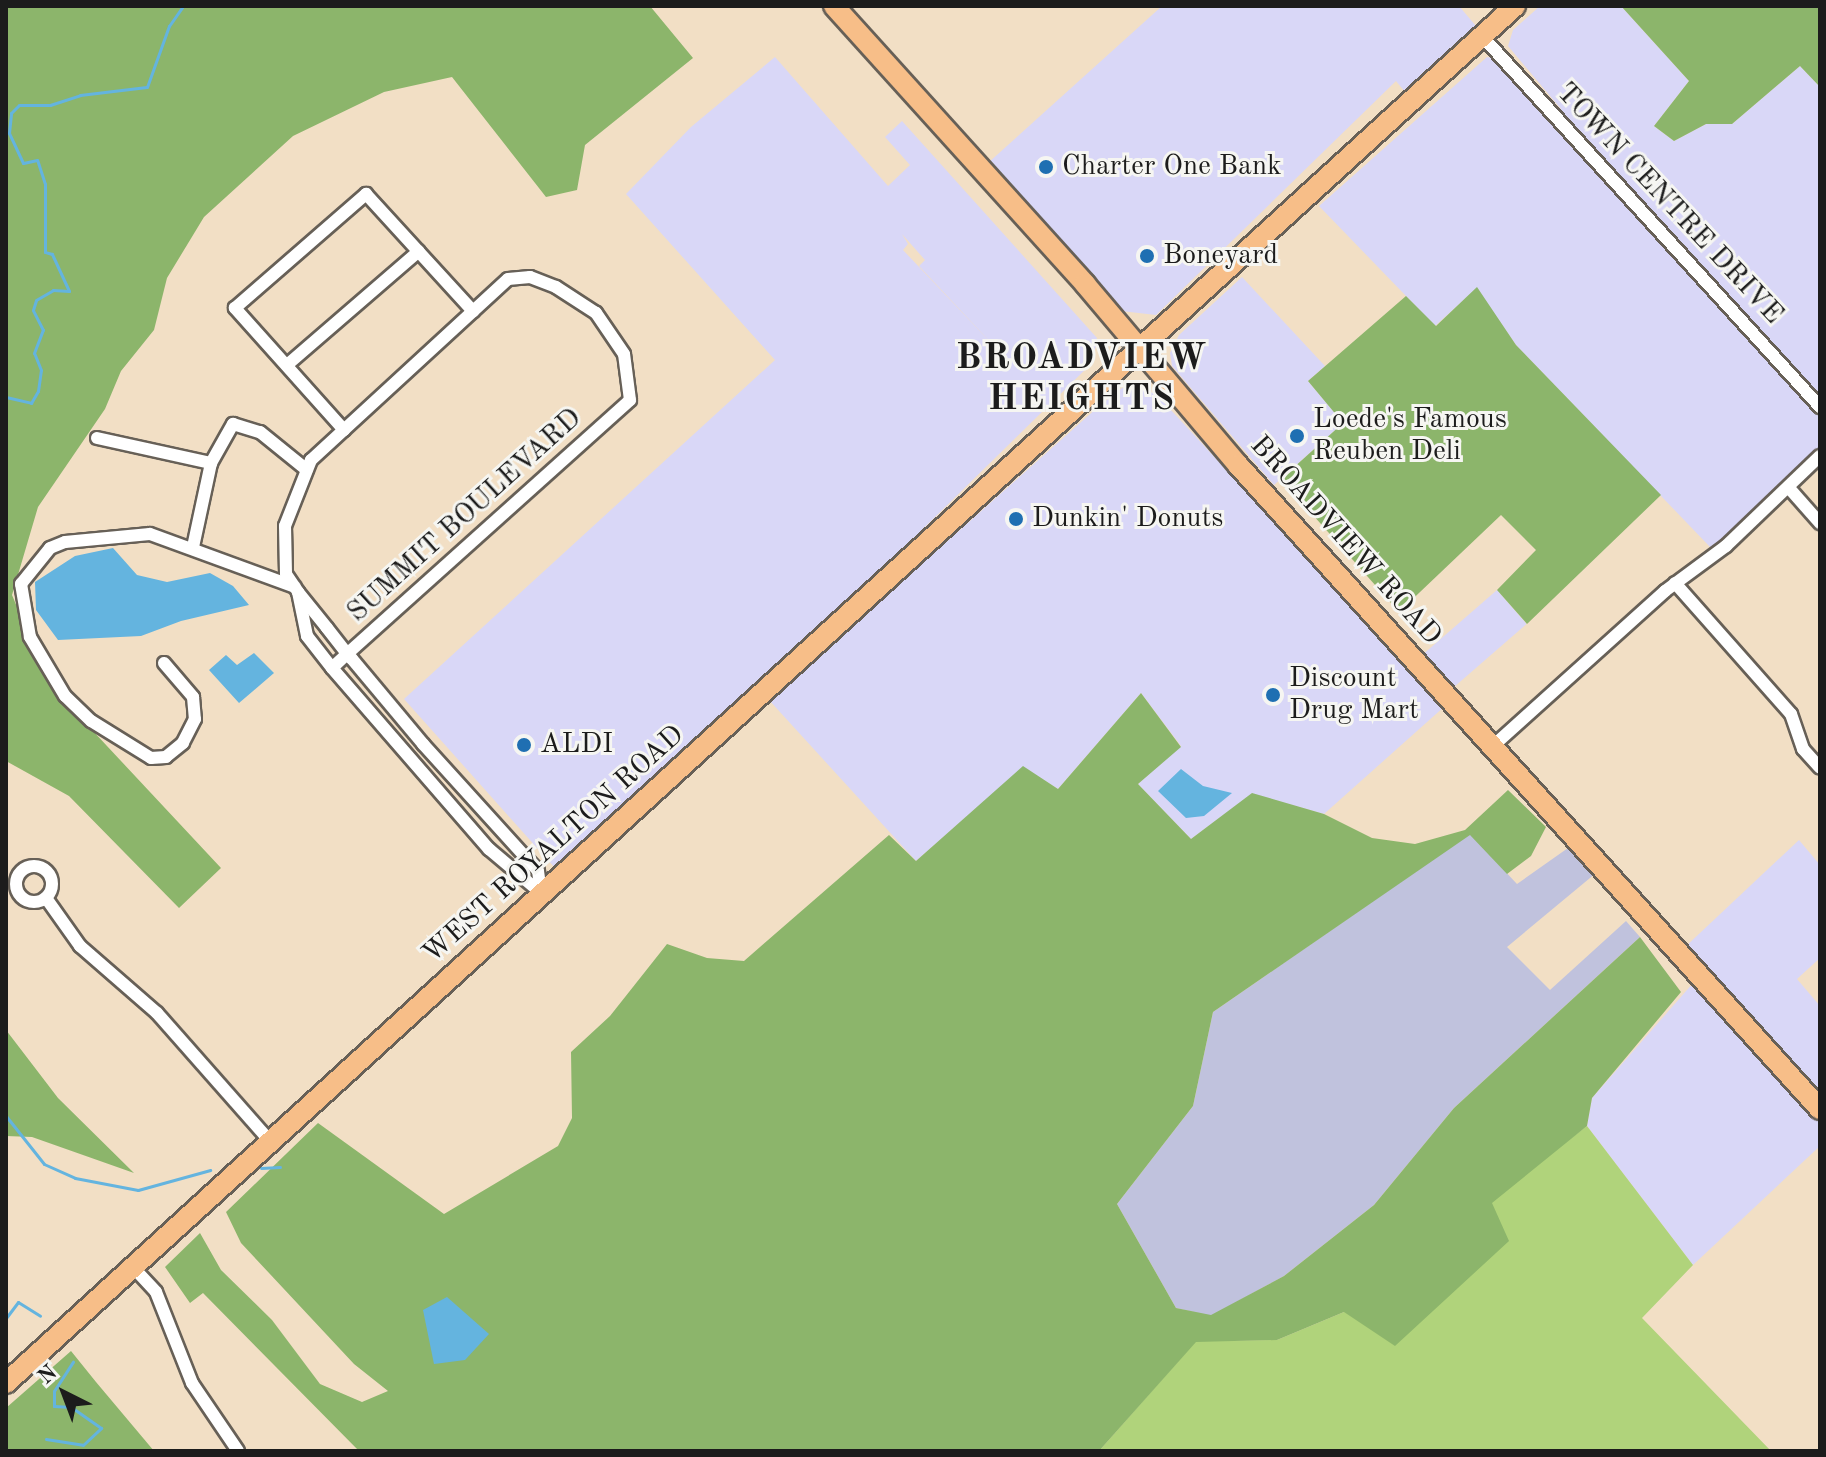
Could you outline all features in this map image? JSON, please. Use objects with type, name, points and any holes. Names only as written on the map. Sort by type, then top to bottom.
[{"type":"main road","name":"BROADVIEW ROAD","points":[[834,6],[1820,1109]]},
{"type":"main road","name":"WEST ROYALTON ROAD","points":[[6,1383],[1515,6]]},
{"type":"street","name":"TOWN CENTRE DRIVE","points":[[1482,36],[1820,407]]},
{"type":"street","points":[[344,430],[235,308],[366,194],[473,311],[344,430],[307,470],[285,526],[286,574],[347,654],[538,871],[541,893]]},
{"type":"street","points":[[287,365],[419,251]]},
{"type":"street","name":"SUMMIT BOULEVARD","points":[[332,668],[630,400],[624,354],[596,313],[556,287],[530,277],[508,279],[473,311]]},
{"type":"street","points":[[193,547],[211,463],[233,424],[260,432],[307,470]]},
{"type":"street","points":[[97,438],[211,463]]},
{"type":"street","points":[[1493,746],[1675,583],[1711,559],[1820,456]]},
{"type":"street","points":[[1789,488],[1820,523]]},
{"type":"street","points":[[164,663],[193,697],[195,719],[183,743],[166,757],[151,758],[91,721],[65,696],[30,637],[21,584],[50,548],[65,542],[150,534],[193,547],[296,590]]},
{"type":"street","points":[[1675,583],[1791,714],[1799,742],[1820,768]]},
{"type":"street","points":[[296,590],[307,636],[332,668],[489,849],[519,879],[541,893]]},
{"type":"street","points":[[46,898],[80,946],[162,1018],[269,1140]]},
{"type":"street","points":[[132,1266],[156,1292],[192,1383],[238,1451]]},
{"type":"shaded area","points":[[1162,6],[1459,6],[1476,26],[1405,92],[1396,81],[1156,315],[1121,311],[988,163]]},
{"type":"shaded area","points":[[1540,6],[1621,6],[1689,81],[1654,126],[1674,141],[1706,124],[1732,124],[1800,66],[1820,87],[1820,452],[1711,548],[1516,345],[1477,288],[1435,326],[1319,206],[1487,57],[1496,59],[1550,122],[1561,109],[1508,46],[1513,30]]},
{"type":"shaded area","points":[[775,57],[888,186],[910,165],[885,137],[902,121],[1097,338],[1093,362],[879,572],[555,868],[404,699],[775,360],[626,194],[691,127]],"holes":[[[902,234],[925,260],[919,266],[1009,362],[903,250],[908,244]]]},
{"type":"shaded area","points":[[1242,277],[1325,366],[1308,381],[1343,423],[1274,485],[1172,366],[1170,353],[1179,335]]},
{"type":"shaded area","points":[[1137,384],[1158,396],[1445,706],[1324,814],[1252,794],[1191,839],[1138,784],[1181,746],[1141,693],[1058,789],[1023,767],[916,861],[769,700],[1098,407],[1122,388]]},
{"type":"shaded area","points":[[1497,590],[1527,624],[1450,690],[1421,656]]},
{"type":"shaded area","points":[[1470,834],[1517,884],[1568,848],[1596,873],[1507,947],[1550,990],[1626,921],[1640,937],[1454,1108],[1374,1205],[1284,1276],[1211,1316],[1176,1308],[1117,1204],[1193,1106],[1213,1012]]},
{"type":"shaded area","points":[[1799,840],[1820,865],[1820,958],[1797,979],[1820,1006],[1820,1097],[1684,948]]},
{"type":"shaded area","points":[[1694,982],[1820,1119],[1820,1146],[1693,1265],[1587,1126],[1592,1098]]},
{"type":"green space","points":[[6,6],[650,6],[693,58],[585,145],[577,190],[546,197],[452,77],[384,92],[293,136],[204,217],[167,278],[154,330],[121,371],[105,409],[38,507],[12,595],[50,685],[221,868],[179,908],[69,796],[6,761]]},
{"type":"green space","points":[[1621,6],[1820,6],[1820,87],[1800,66],[1732,124],[1706,124],[1674,141],[1654,126],[1689,81]]},
{"type":"green space","points":[[1477,287],[1516,345],[1661,495],[1527,624],[1497,590],[1536,550],[1501,515],[1399,612],[1281,479],[1343,423],[1308,381],[1406,296],[1436,326]]},
{"type":"green space","points":[[1141,693],[1181,747],[1138,784],[1191,839],[1252,793],[1324,814],[1372,838],[1415,844],[1465,830],[1508,790],[1546,827],[1531,856],[1507,874],[1470,835],[1213,1012],[1193,1106],[1117,1204],[1176,1308],[1211,1315],[1284,1276],[1374,1205],[1454,1108],[1640,937],[1681,992],[1592,1098],[1587,1126],[1492,1203],[1509,1241],[1395,1346],[1344,1312],[1277,1340],[1196,1342],[1099,1451],[359,1451],[203,1293],[190,1303],[165,1267],[200,1233],[221,1270],[272,1320],[320,1384],[362,1402],[388,1391],[354,1364],[241,1243],[226,1212],[318,1123],[444,1214],[558,1146],[572,1118],[571,1052],[610,1016],[667,944],[707,958],[744,961],[889,835],[916,861],[1023,766],[1058,789]]},
{"type":"green space","points":[[6,1030],[58,1098],[134,1173],[32,1137],[6,1136]]},
{"type":"green space","points":[[1587,1126],[1693,1265],[1642,1318],[1771,1451],[1099,1451],[1196,1341],[1277,1340],[1344,1312]]},
{"type":"green space","points":[[71,1351],[154,1451],[6,1451],[6,1408]]},
{"type":"water","points":[[113,548],[137,575],[167,582],[210,573],[233,586],[249,605],[181,621],[141,636],[58,640],[36,610],[35,582],[75,556]]},
{"type":"water","points":[[254,653],[274,673],[239,703],[209,670],[226,655],[237,665]]},
{"type":"water","points":[[1181,769],[1203,786],[1232,793],[1204,816],[1186,818],[1158,791]]},
{"type":"water","points":[[447,1297],[489,1334],[465,1360],[434,1364],[423,1310]]},
{"type":"waterway","points":[[6,397],[31,403],[38,391],[41,370],[34,353],[43,330],[33,310],[36,300],[53,290],[69,291],[52,254],[45,252],[45,184],[37,160],[23,163],[9,133],[11,113],[19,105],[50,105],[80,95],[147,87],[169,26],[183,6]]},
{"type":"waterway","points":[[6,1116],[44,1164],[75,1178],[138,1190],[210,1170]]},
{"type":"waterway","points":[[261,1168],[280,1167]]},
{"type":"waterway","points":[[6,1318],[18,1302],[40,1316]]},
{"type":"waterway","points":[[46,1439],[83,1445],[101,1428],[71,1407],[54,1406],[54,1391],[73,1362]]},
{"type":"place","name":"Charter One Bank","points":[[1046,167]]},
{"type":"place","name":"Boneyard","points":[[1147,256]]},
{"type":"place","name":"Loede's Famous Reuben Deli","points":[[1297,436]]},
{"type":"place","name":"Dunkin' Donuts","points":[[1016,519]]},
{"type":"place","name":"Discount Drug Mart","points":[[1273,695]]},
{"type":"place","name":"ALDI","points":[[524,745]]},
{"type":"district","name":"BROADVIEW HEIGHTS","points":[[1082,380]]}]
